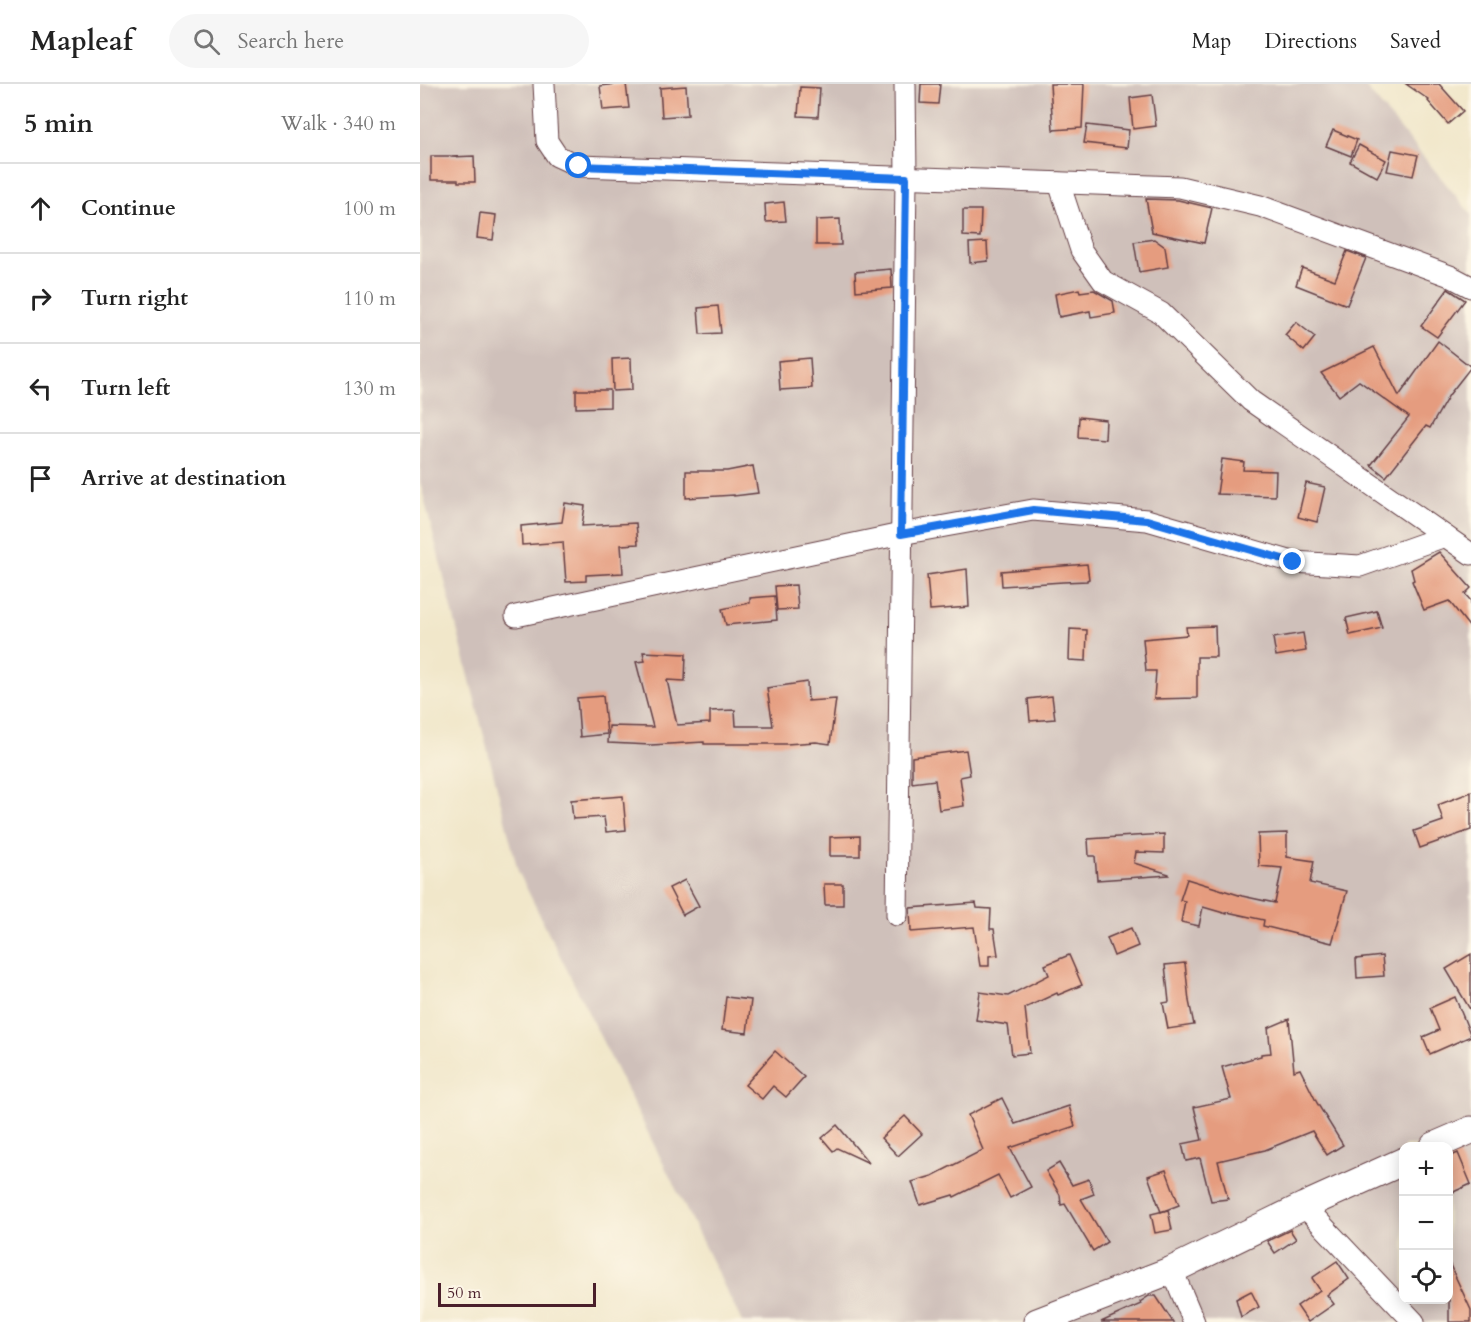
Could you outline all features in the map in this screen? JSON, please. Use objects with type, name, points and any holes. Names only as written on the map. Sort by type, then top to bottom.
[{"type":"street","points":[[543,84],[547,141],[557,156],[579,166],[1180,187],[1260,206],[1450,276],[1471,287]]},
{"type":"street","points":[[897,915],[906,178],[905,84]]},
{"type":"street","points":[[1059,183],[1081,250],[1103,281],[1161,313],[1251,401],[1471,554]]},
{"type":"street","points":[[516,616],[901,534],[1033,510],[1147,520],[1293,562],[1360,566],[1445,536]]},
{"type":"street","points":[[1443,1142],[1471,1130]]},
{"type":"street","points":[[1037,1322],[1172,1270],[1399,1163]]},
{"type":"street","points":[[1304,1206],[1414,1322]]},
{"type":"street","points":[[1172,1270],[1194,1322]]},
{"type":"shaded area","points":[[420,84],[1363,84],[1471,214],[1471,1322],[742,1322],[518,871],[420,482]]},
{"type":"building","points":[[626,84],[629,108],[603,110],[600,86]]},
{"type":"building","points":[[921,84],[940,84],[938,104],[920,103]]},
{"type":"building","points":[[1050,84],[1084,84],[1082,128],[1053,130]]},
{"type":"building","points":[[1406,84],[1439,84],[1463,111],[1448,124],[1429,100]]},
{"type":"building","points":[[686,86],[688,115],[662,117],[660,88]]},
{"type":"building","points":[[800,87],[820,88],[818,117],[798,116]]},
{"type":"building","points":[[1152,95],[1156,126],[1133,129],[1130,98]]},
{"type":"building","points":[[1087,125],[1129,130],[1127,148],[1084,143]]},
{"type":"building","points":[[1333,130],[1357,140],[1351,156],[1326,146]]},
{"type":"building","points":[[1359,145],[1386,160],[1377,177],[1350,162]]},
{"type":"building","points":[[1392,150],[1418,155],[1413,176],[1387,171]]},
{"type":"building","points":[[431,156],[474,156],[475,182],[431,180]]},
{"type":"building","points":[[1146,199],[1178,200],[1212,208],[1204,243],[1152,232]]},
{"type":"building","points":[[784,202],[786,221],[766,222],[765,204]]},
{"type":"building","points":[[963,210],[981,210],[980,237],[963,236]]},
{"type":"building","points":[[480,213],[496,215],[493,240],[477,238]]},
{"type":"building","points":[[840,219],[841,245],[816,245],[816,220]]},
{"type":"building","points":[[1154,239],[1165,247],[1168,267],[1139,272],[1134,242]]},
{"type":"building","points":[[987,242],[988,261],[970,263],[969,243]]},
{"type":"building","points":[[1347,251],[1366,258],[1347,305],[1296,285],[1302,268],[1335,280]]},
{"type":"building","points":[[891,269],[892,288],[856,291],[855,272]]},
{"type":"building","points":[[1079,289],[1080,292],[1094,290],[1113,301],[1115,313],[1091,317],[1090,311],[1059,317],[1055,294]]},
{"type":"building","points":[[1448,289],[1465,300],[1437,337],[1421,326]]},
{"type":"building","points":[[718,306],[721,333],[700,334],[698,308]]},
{"type":"building","points":[[1296,322],[1315,337],[1304,351],[1285,335]]},
{"type":"building","points":[[1438,341],[1471,367],[1449,395],[1430,428],[1426,426],[1386,477],[1371,465],[1409,417],[1359,381],[1339,396],[1321,373],[1374,347],[1399,396]]},
{"type":"building","points":[[631,358],[632,390],[613,391],[612,359]]},
{"type":"building","points":[[810,358],[812,388],[780,390],[778,361]]},
{"type":"building","points":[[576,390],[610,390],[610,407],[576,408]]},
{"type":"building","points":[[1079,417],[1106,420],[1105,439],[1078,437]]},
{"type":"building","points":[[1222,459],[1244,462],[1243,470],[1276,471],[1275,496],[1217,494]]},
{"type":"building","points":[[753,466],[758,493],[686,498],[686,471],[727,471]]},
{"type":"building","points":[[1306,483],[1325,487],[1317,522],[1298,517]]},
{"type":"building","points":[[565,503],[585,506],[582,526],[636,523],[638,544],[621,545],[623,573],[586,575],[586,581],[566,582],[563,542],[522,545],[521,526],[562,522]]},
{"type":"building","points":[[1439,552],[1471,588],[1465,594],[1471,601],[1471,629],[1449,601],[1424,610],[1412,581],[1414,580],[1411,569]]},
{"type":"building","points":[[1087,564],[1089,579],[1087,581],[1002,586],[1001,571]]},
{"type":"building","points":[[967,569],[969,607],[930,610],[927,575]]},
{"type":"building","points":[[796,585],[798,609],[777,610],[775,586]]},
{"type":"building","points":[[775,596],[777,620],[726,625],[722,609],[750,603],[750,598]]},
{"type":"building","points":[[1377,611],[1382,628],[1350,635],[1346,618]]},
{"type":"building","points":[[1215,626],[1216,657],[1197,657],[1197,698],[1154,699],[1156,671],[1146,671],[1143,639],[1187,635],[1186,627]]},
{"type":"building","points":[[1070,629],[1087,630],[1086,661],[1069,660]]},
{"type":"building","points":[[1303,633],[1306,651],[1276,656],[1273,638]]},
{"type":"building","points":[[643,652],[686,654],[685,681],[667,680],[677,725],[710,723],[710,711],[735,710],[736,726],[773,726],[767,688],[807,682],[808,701],[836,699],[830,744],[816,742],[704,744],[704,742],[651,745],[608,743],[609,726],[653,727],[636,662],[645,661]]},
{"type":"building","points":[[603,696],[607,734],[580,737],[577,698]]},
{"type":"building","points":[[1052,696],[1055,719],[1030,721],[1028,699]]},
{"type":"building","points":[[966,750],[970,775],[960,777],[964,806],[939,810],[935,780],[912,783],[912,757]]},
{"type":"building","points":[[1471,792],[1471,830],[1420,848],[1414,831],[1443,821],[1438,805]]},
{"type":"building","points":[[623,796],[626,830],[606,832],[604,817],[573,819],[571,800]]},
{"type":"building","points":[[1287,833],[1287,857],[1314,861],[1310,883],[1347,891],[1332,943],[1263,926],[1264,920],[1227,912],[1227,914],[1203,907],[1199,926],[1181,922],[1185,901],[1180,900],[1187,879],[1242,896],[1275,903],[1282,868],[1259,866],[1258,834]]},
{"type":"building","points":[[1164,834],[1164,853],[1136,852],[1134,863],[1169,875],[1097,880],[1095,856],[1089,856],[1088,839]]},
{"type":"building","points":[[860,836],[860,856],[830,856],[830,837]]},
{"type":"building","points":[[685,880],[699,906],[683,915],[669,888]]},
{"type":"building","points":[[824,884],[843,884],[843,905],[825,905]]},
{"type":"building","points":[[976,903],[977,908],[991,909],[990,929],[994,929],[998,955],[989,956],[989,966],[980,966],[974,927],[911,932],[910,908]]},
{"type":"building","points":[[1131,928],[1138,946],[1114,956],[1107,938]]},
{"type":"building","points":[[1471,954],[1471,1011],[1446,969]]},
{"type":"building","points":[[1069,955],[1082,985],[1058,995],[1057,993],[1025,1008],[1030,1053],[1012,1055],[1008,1025],[976,1020],[980,992],[1008,996],[1049,975],[1045,965]]},
{"type":"building","points":[[1382,956],[1384,976],[1357,978],[1356,959]]},
{"type":"building","points":[[1185,963],[1194,1025],[1168,1029],[1163,1003],[1169,1002],[1165,965]]},
{"type":"building","points":[[726,997],[751,1000],[747,1033],[722,1030]]},
{"type":"building","points":[[1455,997],[1471,1036],[1430,1054],[1423,1037],[1439,1030],[1430,1008]]},
{"type":"building","points":[[1289,1019],[1294,1071],[1300,1069],[1317,1103],[1343,1145],[1327,1155],[1312,1131],[1265,1150],[1218,1161],[1228,1199],[1211,1201],[1200,1158],[1186,1161],[1182,1144],[1202,1140],[1194,1107],[1231,1099],[1222,1067],[1271,1053],[1268,1028]]},
{"type":"building","points":[[775,1051],[804,1077],[786,1097],[773,1086],[762,1099],[745,1085]]},
{"type":"building","points":[[1002,1098],[1015,1124],[1069,1106],[1075,1126],[1010,1148],[1031,1187],[1010,1198],[998,1175],[954,1197],[953,1195],[920,1205],[912,1182],[932,1176],[983,1150],[968,1115]]},
{"type":"building","points":[[905,1116],[922,1134],[898,1156],[881,1138]]},
{"type":"building","points":[[837,1125],[869,1163],[837,1148],[833,1151],[822,1138]]},
{"type":"building","points":[[1458,1153],[1471,1184],[1453,1192],[1453,1155]]},
{"type":"building","points":[[1059,1163],[1072,1185],[1089,1179],[1094,1194],[1081,1199],[1107,1242],[1093,1251],[1065,1204],[1061,1205],[1060,1195],[1046,1171]]},
{"type":"building","points":[[1166,1170],[1179,1205],[1161,1212],[1148,1176]]},
{"type":"building","points":[[1168,1210],[1172,1230],[1155,1233],[1151,1214]]},
{"type":"building","points":[[1290,1230],[1296,1239],[1275,1253],[1267,1241]]},
{"type":"building","points":[[1337,1261],[1349,1279],[1327,1295],[1334,1304],[1308,1322],[1297,1306],[1320,1290],[1312,1278]]},
{"type":"building","points":[[1453,1272],[1471,1310],[1471,1322],[1449,1322],[1449,1304],[1453,1304]]},
{"type":"building","points":[[1251,1291],[1259,1307],[1241,1317],[1236,1299]]},
{"type":"building","points":[[1149,1296],[1156,1296],[1173,1322],[1101,1322],[1141,1304],[1140,1302]]},
{"type":"route","points":[[579,166],[906,178],[901,534],[1033,510],[1147,520],[1293,562]]}]
